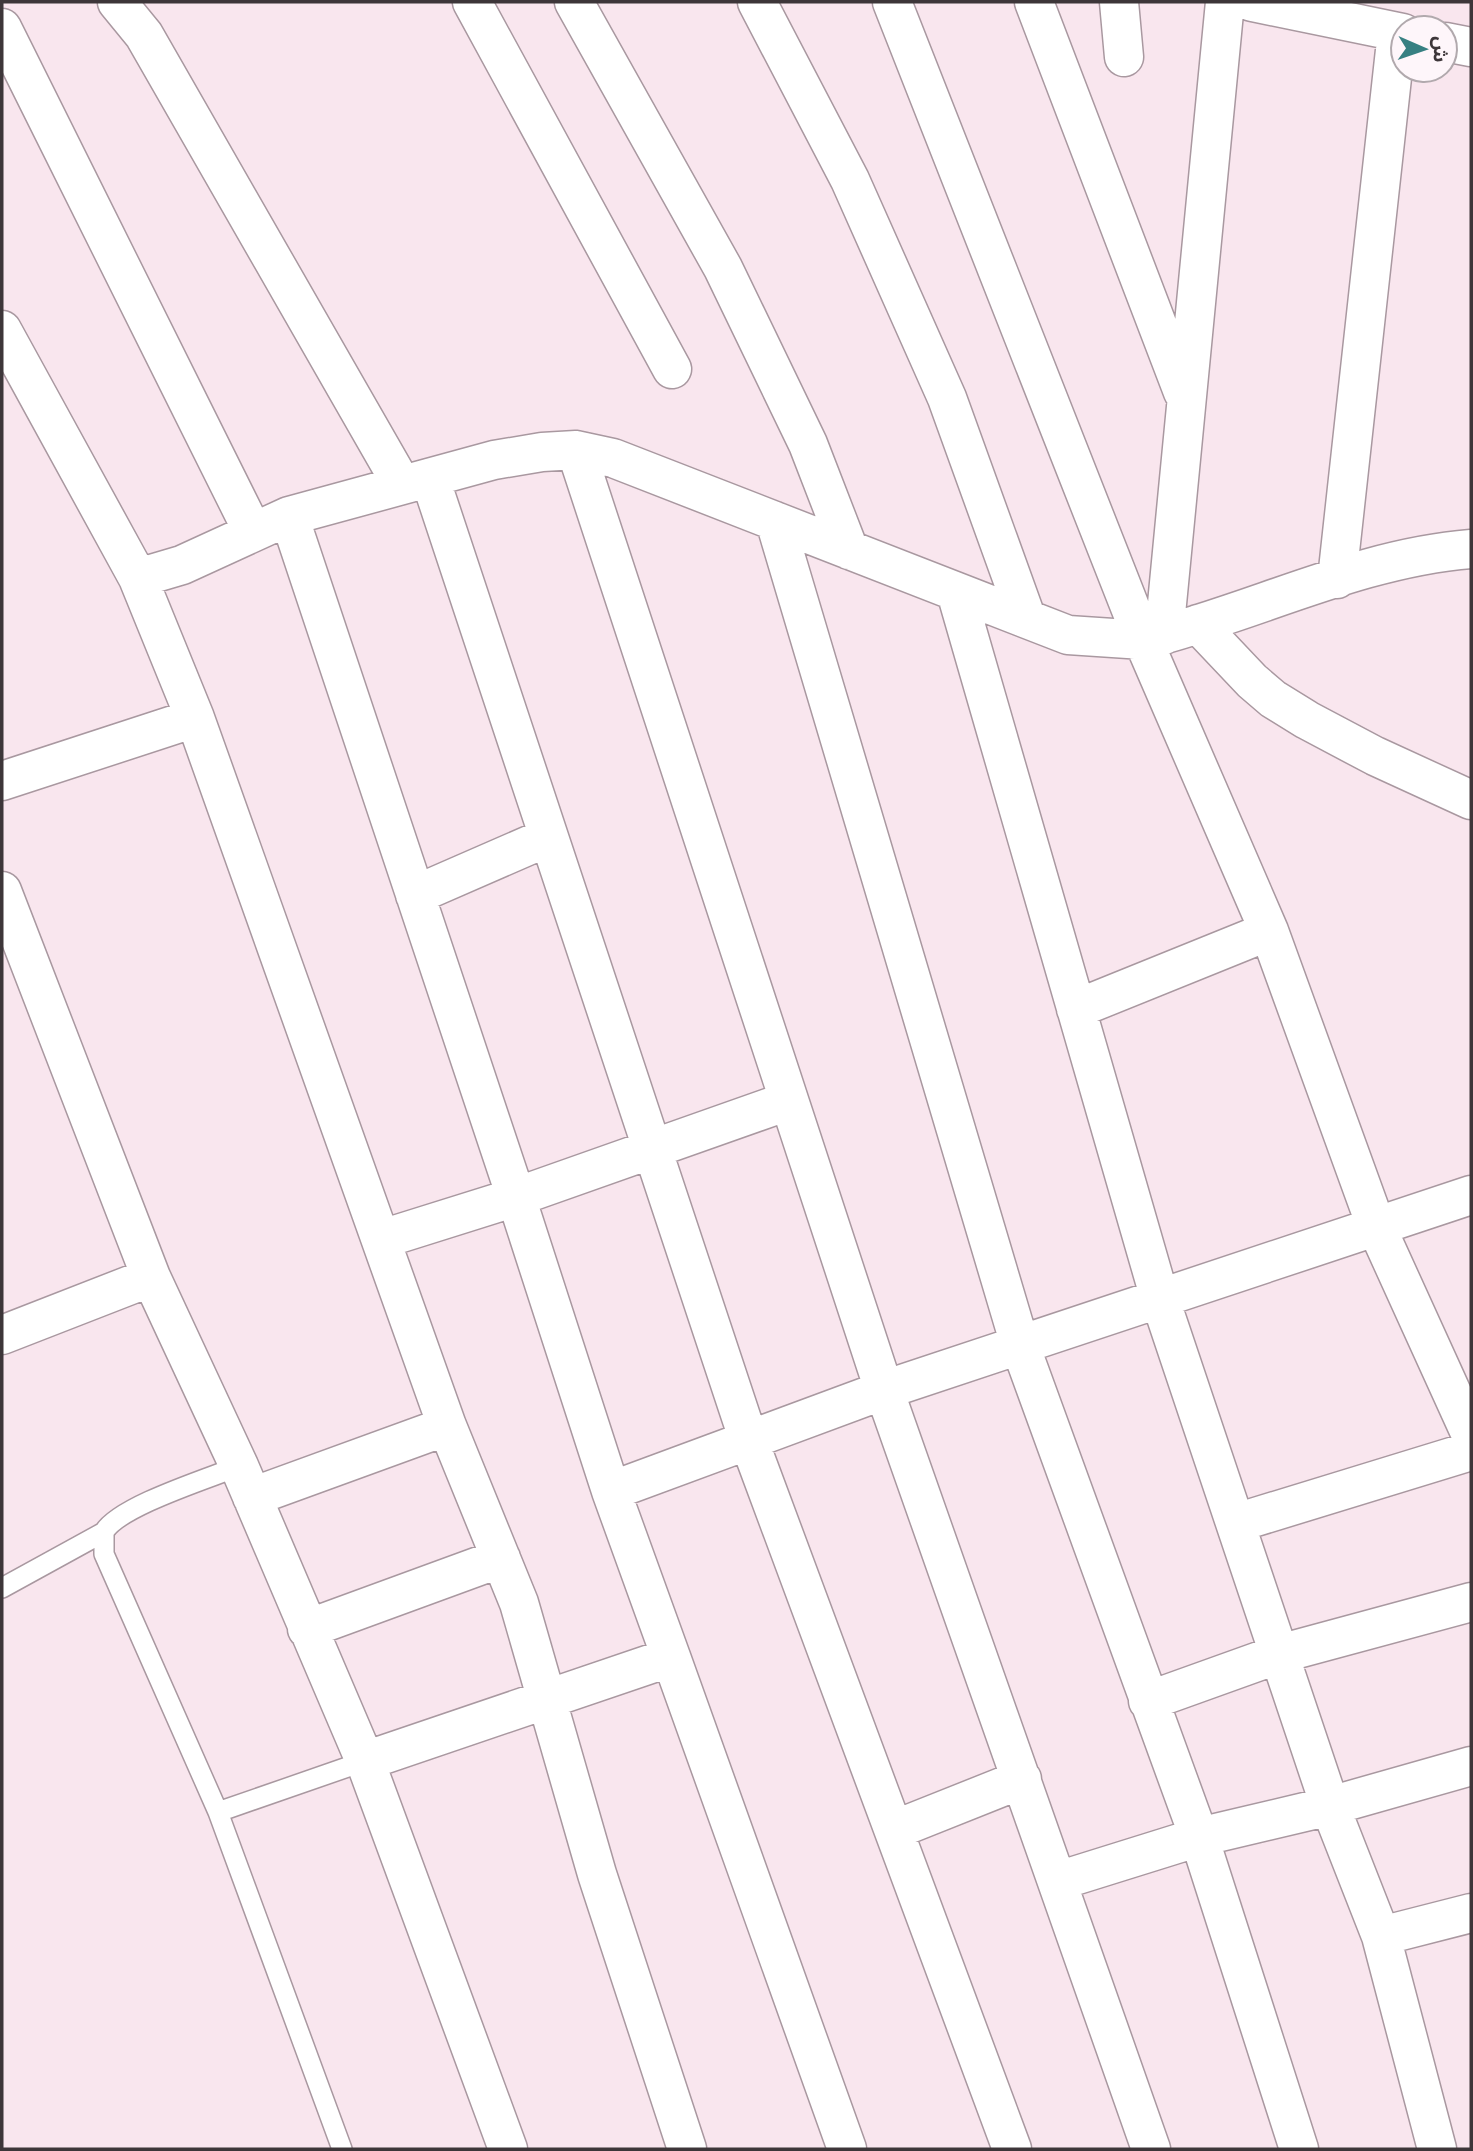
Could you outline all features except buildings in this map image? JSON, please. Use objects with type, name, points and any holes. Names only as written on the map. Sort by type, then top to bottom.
[{"type":"street","points":[[117,2],[144,35],[416,482],[548,837],[748,1441],[1012,2149]]},
{"type":"street","points":[[472,2],[672,369]]},
{"type":"street","points":[[574,2],[723,268],[808,444],[849,550]]},
{"type":"street","points":[[757,2],[849,180],[947,398],[1026,617]]},
{"type":"street","points":[[892,2],[1169,633],[1269,932],[1376,1226],[1471,1435]]},
{"type":"street","points":[[1034,2],[1186,400]]},
{"type":"street","points":[[1119,2],[1124,58]]},
{"type":"street","points":[[1169,633],[1186,400],[1225,2]]},
{"type":"street","points":[[1252,2],[1389,30]]},
{"type":"street","points":[[2,28],[253,532]]},
{"type":"street","points":[[1337,579],[1394,84]]},
{"type":"street","points":[[2,330],[138,578],[195,719],[447,1426],[523,1614],[597,1874],[687,2149]]},
{"type":"street","points":[[576,450],[884,1390],[1152,2149]]},
{"type":"street","points":[[138,578],[182,565],[289,516],[495,460],[541,452],[576,450],[613,457],[1068,635],[1169,633],[1377,565],[1438,552],[1471,549]]},
{"type":"street","points":[[289,516],[611,1491],[847,2149]]},
{"type":"street","points":[[775,521],[1020,1345],[1199,1838],[1298,2149]]},
{"type":"street","points":[[956,592],[1160,1299],[1330,1806],[1381,1936],[1437,2149]]},
{"type":"street","points":[[1169,633],[1252,681],[1273,699],[1307,720],[1375,756],[1471,800]]},
{"type":"street","points":[[2,781],[195,719]]},
{"type":"street","points":[[415,895],[548,837]]},
{"type":"street","points":[[2,891],[151,1277],[246,1482],[365,1761],[508,2149]]},
{"type":"street","points":[[1076,1009],[1269,932]]},
{"type":"street","points":[[382,1239],[516,1197],[788,1101]]},
{"type":"street","points":[[611,1491],[884,1390],[1471,1195]]},
{"type":"street","points":[[2,1335],[151,1277]]},
{"type":"street","points":[[246,1482],[447,1426]]},
{"type":"street","points":[[1236,1523],[1471,1451]]},
{"type":"street","points":[[307,1629],[501,1558]]},
{"type":"street","points":[[1148,1701],[1279,1654],[1471,1602]]},
{"type":"street","points":[[365,1761],[671,1657]]},
{"type":"street","points":[[1058,1881],[1199,1838],[1330,1806],[1471,1766]]},
{"type":"street","points":[[894,1830],[1022,1779]]},
{"type":"street","points":[[1381,1936],[1471,1913]]},
{"type":"lane","points":[[2,1588],[104,1532],[121,1517],[165,1495],[246,1482]]},
{"type":"lane","points":[[104,1532],[106,1559],[218,1812],[342,2149]]},
{"type":"lane","points":[[218,1812],[365,1761]]}]
